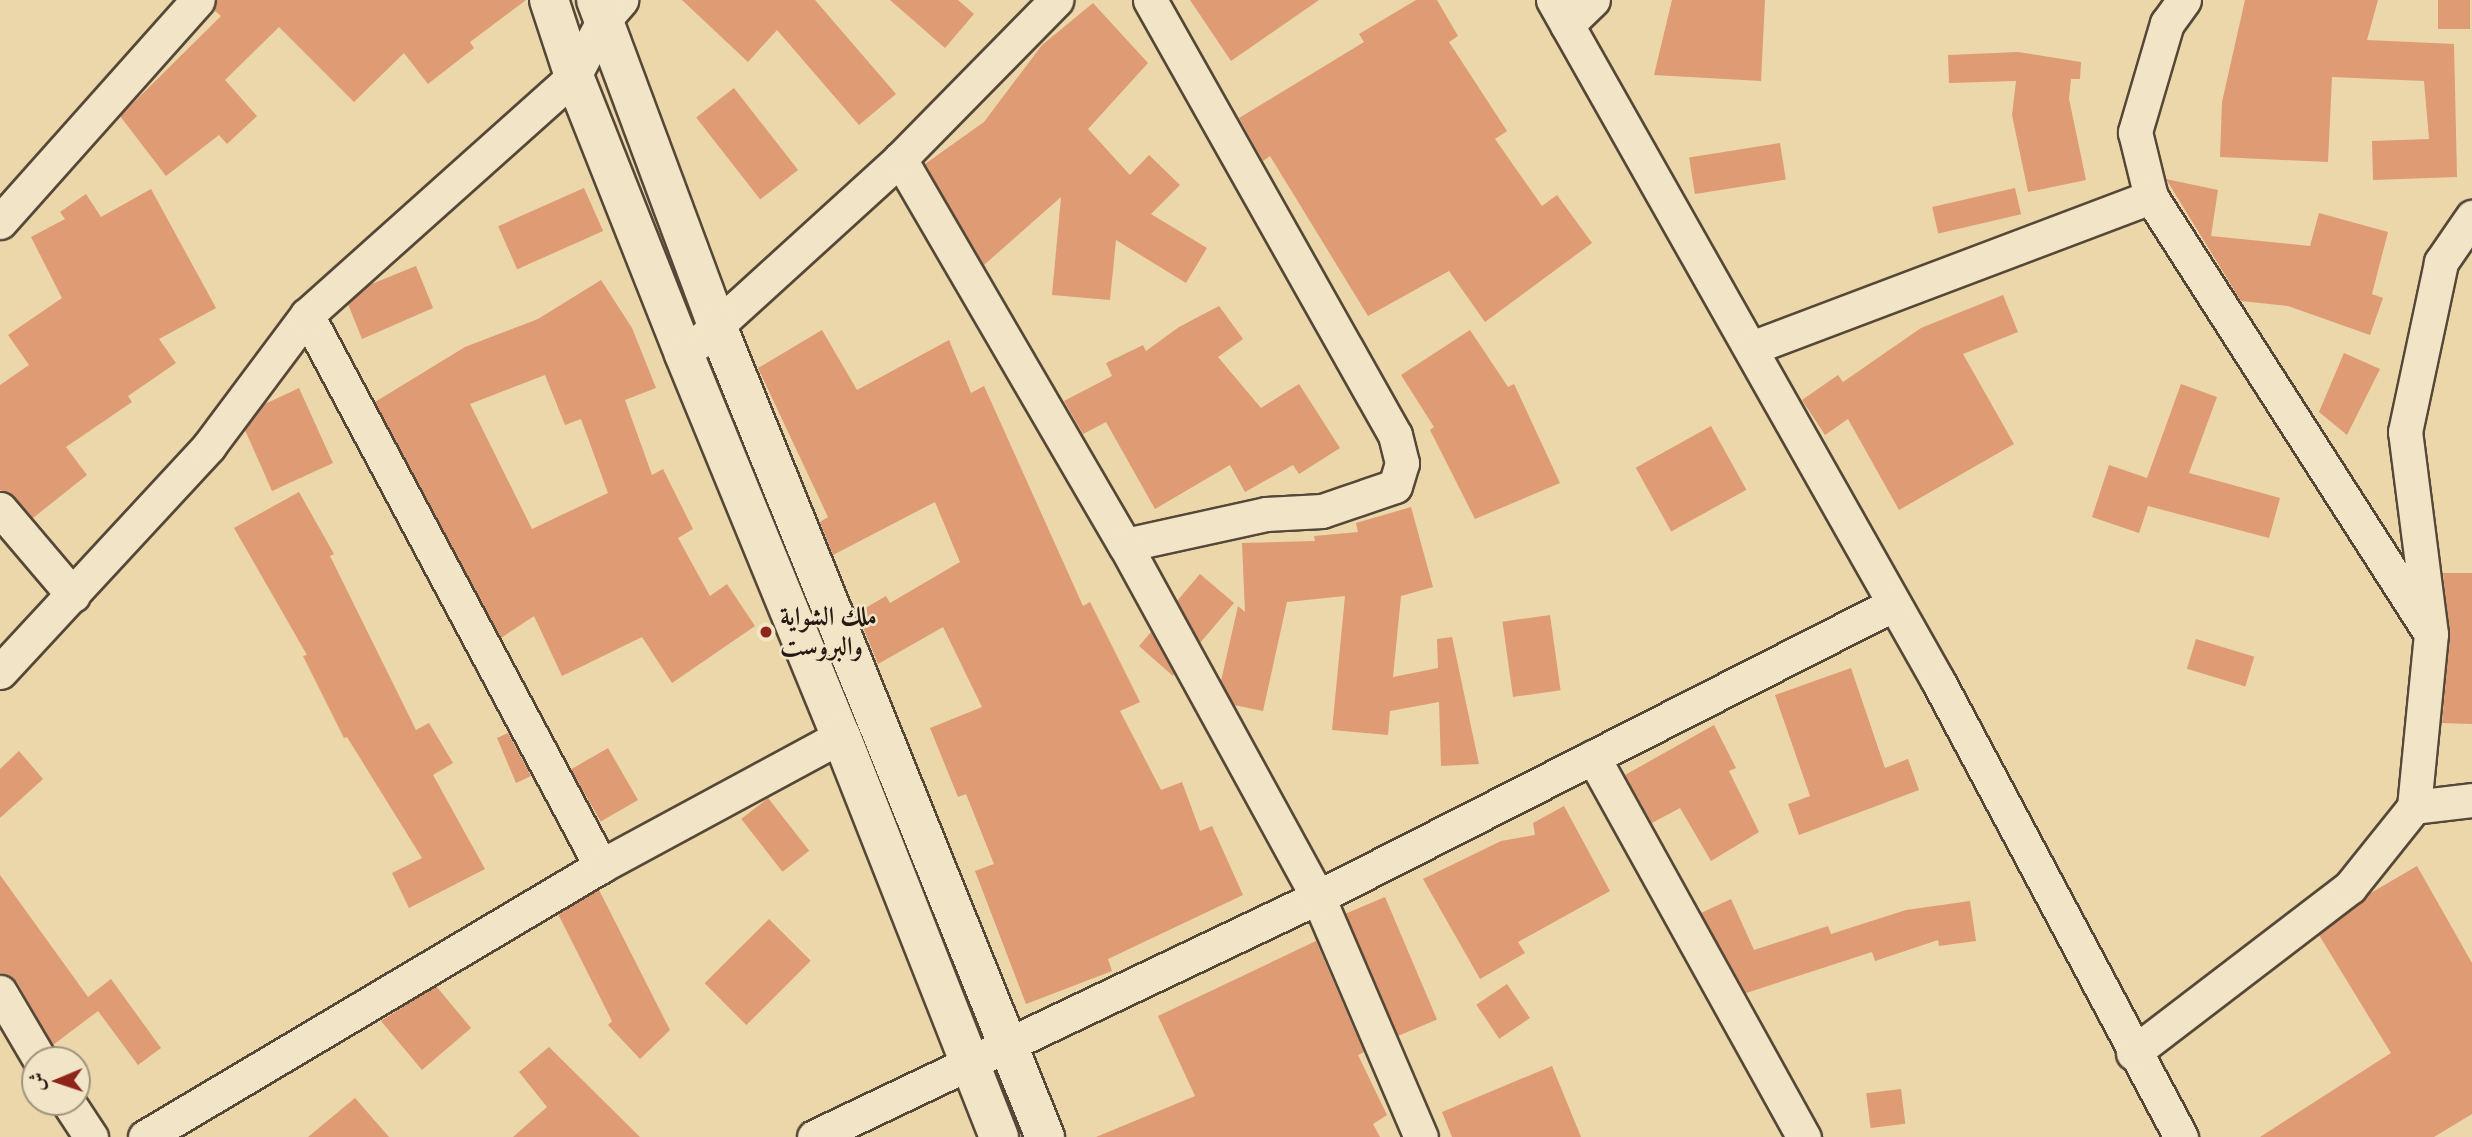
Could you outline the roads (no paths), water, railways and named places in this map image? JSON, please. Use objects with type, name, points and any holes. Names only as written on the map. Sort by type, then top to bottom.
[{"type":"street","points":[[0,222],[198,0]]},
{"type":"street","points":[[549,0],[574,76],[684,354],[841,736],[999,1137]]},
{"type":"street","points":[[684,354],[900,159],[1056,0]]},
{"type":"street","points":[[1125,545],[1266,514],[1322,511],[1395,486],[1402,463],[1395,435],[1150,0]]},
{"type":"street","points":[[1593,0],[1560,12],[1895,604],[2133,1053],[2182,1137]]},
{"type":"street","points":[[2184,0],[2167,23],[2135,132],[2151,197],[2431,634]]},
{"type":"street","points":[[0,672],[209,446],[307,314],[574,76],[607,7]]},
{"type":"street","points":[[607,7],[717,326],[1009,1042],[1045,1137]]},
{"type":"street","points":[[900,159],[1125,545],[1318,897],[1421,1137]]},
{"type":"street","points":[[1751,348],[2151,197]]},
{"type":"street","points":[[2133,1053],[2350,887],[2414,807],[2431,634],[2405,432],[2441,262],[2472,217]]},
{"type":"street","points":[[307,314],[601,866]]},
{"type":"street","points":[[0,509],[73,594]]},
{"type":"street","points":[[814,1137],[1318,897],[1895,604]]},
{"type":"street","points":[[145,1137],[601,866],[841,736]]},
{"type":"street","points":[[1594,757],[1804,1137]]},
{"type":"street","points":[[2414,807],[2472,800]]},
{"type":"street","points":[[0,992],[21,1046]]},
{"type":"street","points":[[77,1116],[91,1137]]},
{"type":"place","name":"ملك الشواية والبروست","points":[[766,632]]}]
